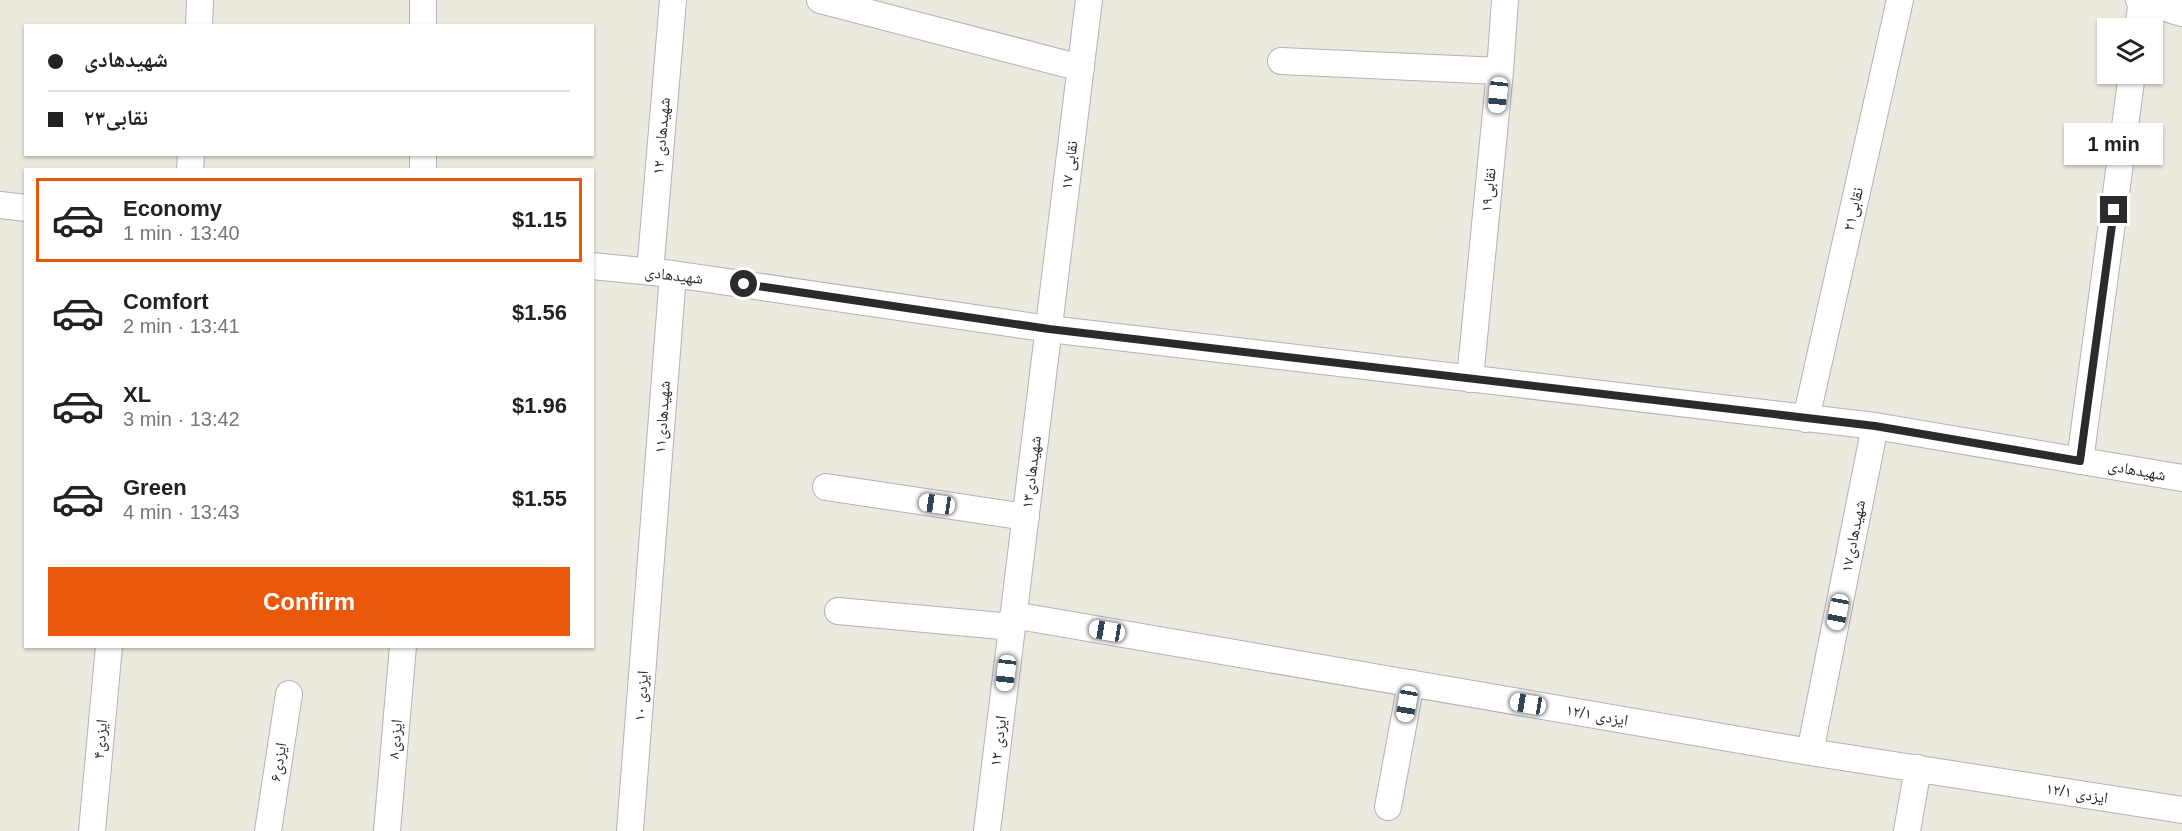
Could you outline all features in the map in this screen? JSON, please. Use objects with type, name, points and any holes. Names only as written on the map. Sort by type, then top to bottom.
[{"type":"street","points":[[199,24],[200,0]]},
{"type":"street","points":[[423,0],[423,24]]},
{"type":"street","name":"شهیدهادی ۱۲","points":[[662,273],[673,0]]},
{"type":"street","points":[[820,0],[1081,68]]},
{"type":"street","name":"نقابی ۱۷","points":[[1049,329],[1089,0]]},
{"type":"street","name":"نقابی۱۹","points":[[1470,379],[1500,71],[1504,0]]},
{"type":"street","name":"نقابی۲۱","points":[[1806,419],[1900,0]]},
{"type":"street","points":[[2139,18],[2140,0],[2182,13]]},
{"type":"street","points":[[1281,61],[1500,71]]},
{"type":"street","points":[[2080,461],[2131,84]]},
{"type":"street","points":[[0,205],[24,208]]},
{"type":"street","name":"شهیدهادی","points":[[594,266],[662,273],[1049,329],[1875,426],[2182,478]]},
{"type":"street","name":"شهیدهادی۱۱","points":[[651,560],[662,273]]},
{"type":"street","name":"شهیدهادی۱۳","points":[[1013,621],[1049,329]]},
{"type":"street","name":"شهیدهادی۱۷","points":[[1810,752],[1875,426]]},
{"type":"street","points":[[826,487],[1026,517]]},
{"type":"street","name":"ایزدی ۱۰","points":[[630,831],[651,560]]},
{"type":"street","name":"ایزدی ۱۲/۱","points":[[838,611],[1013,621],[1411,683],[1810,752],[2182,810]]},
{"type":"street","name":"ایزدی ۱۲","points":[[987,831],[1013,621]]},
{"type":"street","name":"ایزدی۴","points":[[92,831],[109,648]]},
{"type":"street","name":"ایزدی۸","points":[[387,831],[403,648]]},
{"type":"street","points":[[1388,807],[1411,683]]},
{"type":"street","name":"ایزدی۶","points":[[268,831],[289,694]]},
{"type":"street","points":[[1907,831],[1918,768]]},
{"type":"route","points":[[744,284],[1049,329],[1875,426],[2080,461],[2114,210]]}]
